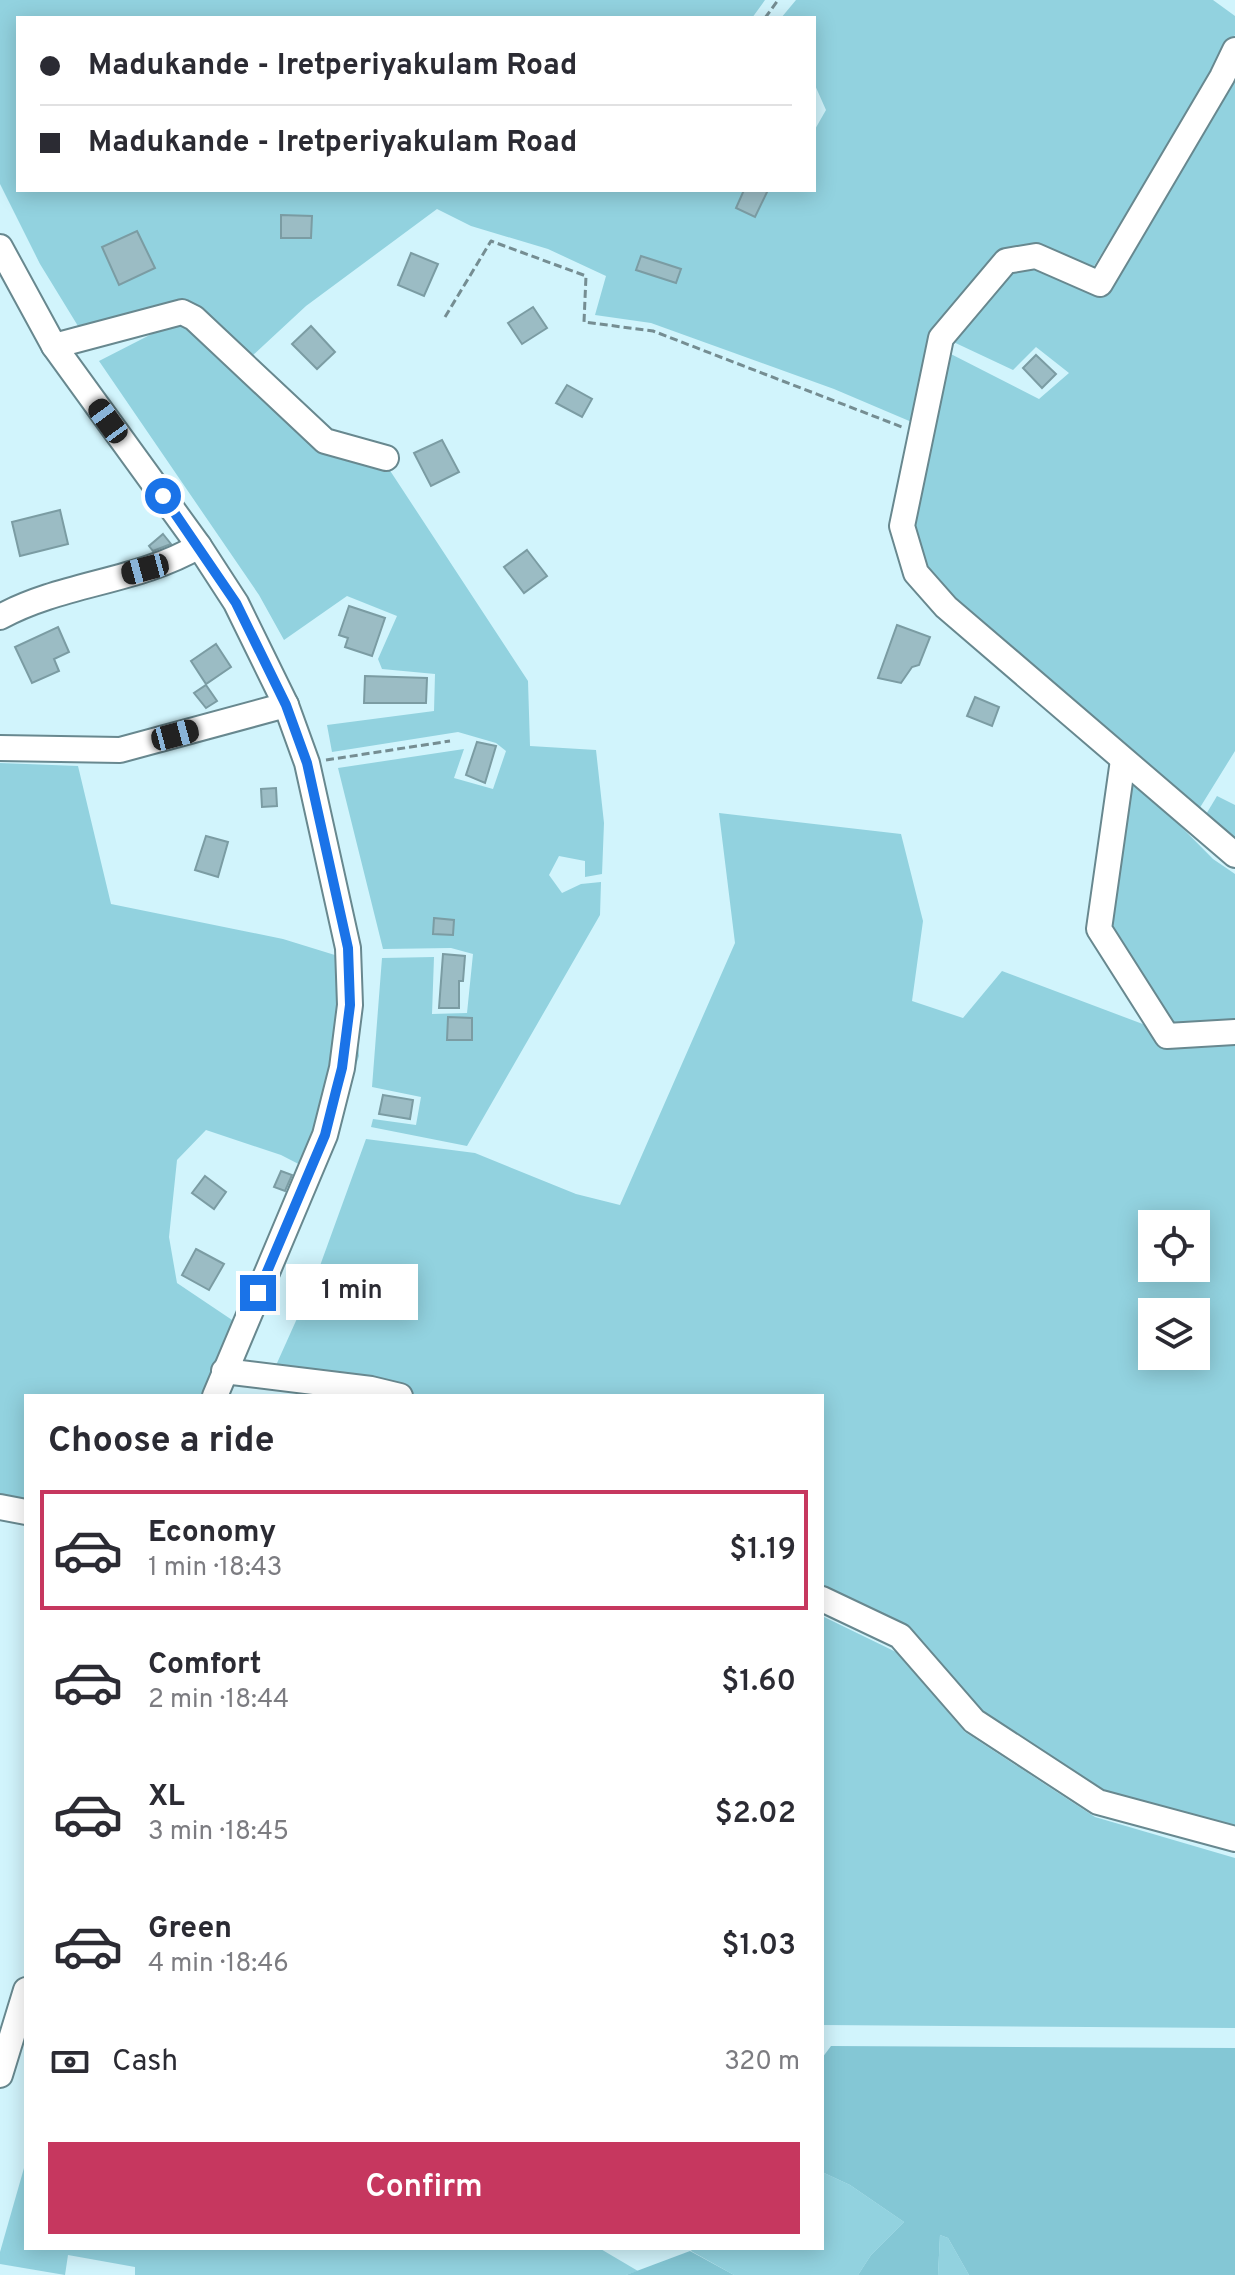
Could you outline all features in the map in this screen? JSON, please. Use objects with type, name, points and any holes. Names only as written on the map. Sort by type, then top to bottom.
[{"type":"street","points":[[1235,50],[1100,284],[1036,256],[1006,261],[941,338],[902,526],[916,573],[946,607],[1235,855]]},
{"type":"street","points":[[0,247],[54,346],[199,546],[236,603],[286,705],[307,763],[348,948],[350,1005],[342,1068],[325,1135],[216,1394]]},
{"type":"street","points":[[54,346],[182,312],[194,318],[325,441],[386,458]]},
{"type":"street","points":[[0,617],[89,584],[173,562],[199,546]]},
{"type":"street","points":[[0,748],[120,750],[286,705]]},
{"type":"street","points":[[1123,760],[1099,929],[1167,1036],[1235,1032]]},
{"type":"street","points":[[224,1371],[392,1394]]},
{"type":"street","points":[[0,1507],[24,1512]]},
{"type":"street","points":[[824,1600],[900,1636],[974,1721],[1098,1802],[1235,1839]]},
{"type":"street","points":[[0,2075],[6,2035],[24,1994]]},
{"type":"path","points":[[445,317],[491,241],[586,276],[584,322],[653,331],[921,434]]},
{"type":"path","points":[[307,763],[450,741]]},
{"type":"shaded area","points":[[0,0],[765,0],[753,16],[16,16],[16,192],[816,192],[816,128],[826,110],[816,88],[816,16],[783,16],[796,0],[1213,0],[1235,16],[1235,35],[1091,271],[1054,250],[1017,245],[990,262],[914,423],[834,389],[651,323],[595,315],[606,276],[548,249],[471,226],[437,209],[306,306],[251,357],[211,316],[178,306],[89,344],[40,264],[0,184]]},
{"type":"shaded area","points":[[1235,65],[1235,751],[1196,814],[926,573],[910,523],[943,350],[1039,399],[1069,373],[1036,347],[1013,370],[947,339],[1010,267],[1037,264],[1108,292]]},
{"type":"shaded area","points":[[183,318],[321,446],[387,466],[528,681],[530,746],[596,750],[604,823],[602,874],[585,877],[585,861],[559,856],[549,875],[562,893],[581,884],[601,882],[600,915],[467,1146],[371,1127],[373,1119],[416,1125],[421,1097],[372,1087],[382,958],[434,957],[432,1014],[467,1013],[473,954],[451,948],[383,949],[338,768],[464,749],[454,778],[493,789],[506,751],[496,743],[458,732],[332,752],[327,725],[434,711],[435,674],[382,669],[378,659],[397,616],[347,596],[284,640],[259,595],[99,361]]},
{"type":"shaded area","points":[[0,763],[78,766],[111,904],[283,939],[351,960],[359,1056],[322,1176],[281,1155],[206,1130],[177,1160],[169,1237],[177,1283],[244,1328],[229,1394],[24,1394],[24,1502],[0,1498]]},
{"type":"shaded area","points":[[1130,775],[1213,859],[1235,874],[1235,1022],[1173,1029],[1109,926]]},
{"type":"shaded area","points":[[1217,796],[1235,805],[1235,846],[1202,821]]},
{"type":"shaded area","points":[[719,813],[901,834],[923,921],[912,1001],[963,1018],[1002,971],[1148,1026],[1235,1040],[1235,1829],[1099,1793],[980,1713],[824,1593],[824,1394],[405,1394],[273,1372],[317,1274],[366,1139],[475,1153],[576,1194],[620,1205],[735,943]]},
{"type":"shaded area","points":[[824,1617],[896,1652],[965,1732],[1095,1817],[1235,1858],[1235,2028],[824,2025]]},
{"type":"shaded area","points":[[831,2046],[1235,2048],[1235,2275],[969,2275],[948,2238],[940,2235],[938,2275],[858,2275],[871,2255],[904,2222],[850,2185],[824,2173],[824,2055]]},
{"type":"shaded area","points":[[24,2168],[24,2250],[602,2250],[638,2271],[626,2275],[135,2275],[135,2267],[68,2255],[65,2275],[0,2264],[0,2252]]},
{"type":"shaded area","points":[[824,2173],[850,2185],[904,2222],[871,2255],[858,2275],[734,2275],[691,2251],[824,2250]]},
{"type":"shaded area","points":[[940,2235],[948,2238],[969,2275],[938,2275]]},
{"type":"shaded area","points":[[690,2251],[734,2275],[626,2275]]},
{"type":"building","points":[[743,192],[767,192],[755,217],[736,208]]},
{"type":"building","points":[[281,215],[312,216],[311,238],[281,238]]},
{"type":"building","points":[[137,231],[155,268],[119,285],[102,247]]},
{"type":"building","points":[[411,253],[438,264],[424,296],[398,285]]},
{"type":"building","points":[[641,256],[681,269],[676,283],[636,270]]},
{"type":"building","points":[[533,307],[547,328],[522,344],[508,323]]},
{"type":"building","points":[[311,326],[335,352],[317,369],[292,344]]},
{"type":"building","points":[[1036,355],[1056,374],[1042,388],[1023,368]]},
{"type":"building","points":[[567,385],[592,399],[582,417],[556,403]]},
{"type":"building","points":[[442,440],[459,472],[431,486],[414,453]]},
{"type":"building","points":[[60,510],[68,544],[20,556],[12,522]]},
{"type":"building","points":[[163,534],[171,544],[153,551],[149,546]]},
{"type":"building","points":[[527,550],[547,576],[524,593],[504,567]]},
{"type":"building","points":[[349,606],[385,618],[372,656],[345,647],[348,638],[339,635]]},
{"type":"building","points":[[897,625],[930,637],[919,665],[912,667],[901,683],[878,678]]},
{"type":"building","points":[[58,627],[69,652],[54,659],[59,671],[32,683],[15,647]]},
{"type":"building","points":[[216,644],[231,667],[206,684],[191,661]]},
{"type":"building","points":[[365,676],[427,678],[426,703],[364,703]]},
{"type":"building","points":[[206,685],[217,701],[206,708],[194,693]]},
{"type":"building","points":[[975,697],[999,707],[992,726],[967,716]]},
{"type":"building","points":[[477,742],[496,746],[485,783],[466,775]]},
{"type":"building","points":[[276,788],[277,806],[262,807],[261,789]]},
{"type":"building","points":[[206,836],[228,842],[218,877],[195,870]]},
{"type":"building","points":[[434,918],[454,920],[453,935],[433,934]]},
{"type":"building","points":[[443,954],[465,956],[463,981],[459,981],[459,1008],[439,1008]]},
{"type":"building","points":[[448,1017],[472,1018],[472,1040],[447,1040]]},
{"type":"building","points":[[383,1095],[413,1100],[410,1119],[379,1114]]},
{"type":"building","points":[[281,1171],[292,1175],[285,1191],[274,1187]]},
{"type":"building","points":[[205,1176],[226,1192],[214,1209],[192,1193]]},
{"type":"building","points":[[196,1249],[224,1264],[209,1290],[182,1275]]},
{"type":"route","points":[[163,496],[236,603],[286,705],[307,763],[348,948],[350,1005],[342,1068],[325,1135],[258,1293]]}]
